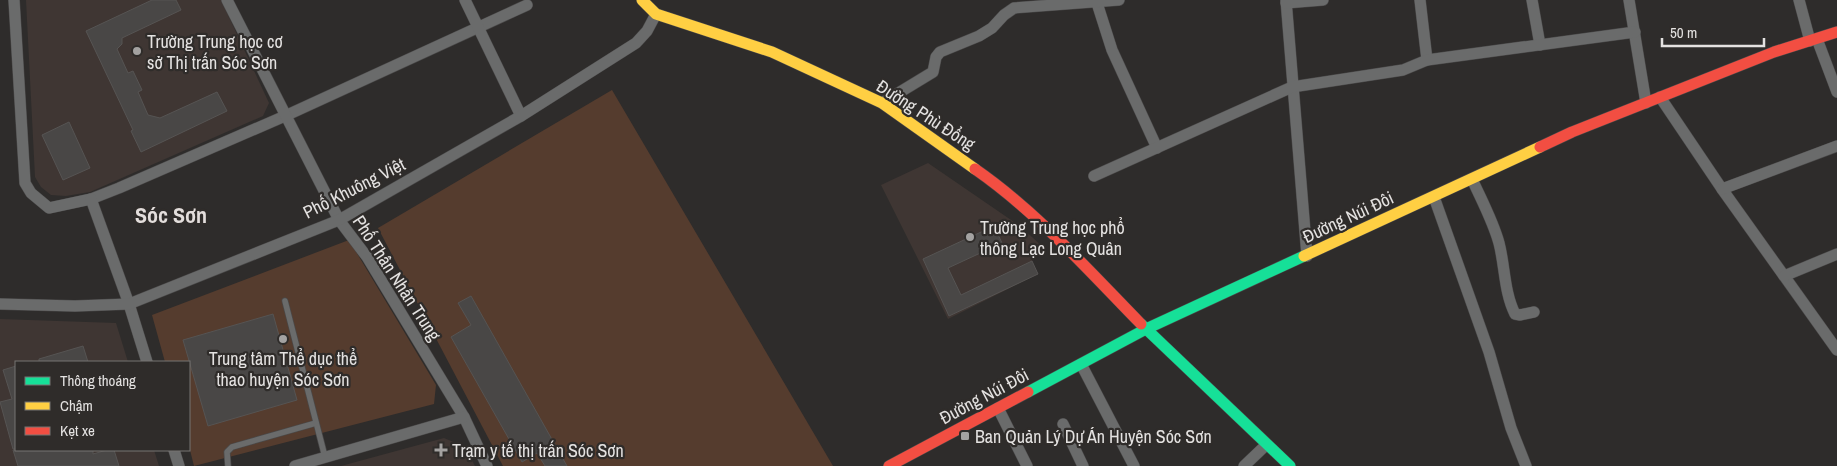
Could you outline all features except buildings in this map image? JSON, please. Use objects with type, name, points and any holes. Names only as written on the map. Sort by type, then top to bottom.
[{"type":"main road","name":"Đường Phù Đổng","points":[[642,0],[656,14],[772,52],[882,103],[997,184],[1070,251],[1146,329],[1290,466]]},
{"type":"main road","name":"Đường Núi Đôi","points":[[889,466],[1146,329],[1572,132],[1774,52],[1837,32]]},
{"type":"street","points":[[14,0],[25,183],[31,194],[49,208],[91,199],[285,116],[527,5]]},
{"type":"street","name":"Phố Thân Nhân Trung","points":[[228,0],[339,220],[366,257],[464,418],[487,466]]},
{"type":"street","points":[[464,0],[521,116]]},
{"type":"street","points":[[882,103],[933,72],[936,57],[940,52],[979,36],[992,28],[1004,15],[1014,8],[1119,0]]},
{"type":"street","points":[[1307,256],[1286,2],[1323,0]]},
{"type":"street","points":[[1420,0],[1427,60]]},
{"type":"street","points":[[1532,0],[1540,45]]},
{"type":"street","points":[[1629,0],[1646,103]]},
{"type":"street","points":[[1799,0],[1837,92]]},
{"type":"street","points":[[1097,2],[1112,50],[1157,148]]},
{"type":"street","name":"Phố Khuông Việt","points":[[0,304],[75,306],[130,304],[339,220],[521,116],[636,44],[647,31],[656,14]]},
{"type":"street","points":[[1094,176],[1292,87],[1402,70],[1427,60],[1635,32]]},
{"type":"street","points":[[1660,97],[1722,189],[1837,350]]},
{"type":"street","points":[[1722,189],[1837,146]]},
{"type":"street","points":[[1472,179],[1498,241],[1507,294],[1512,308],[1515,314],[1534,312]]},
{"type":"street","points":[[1434,196],[1489,352],[1511,428],[1526,466]]},
{"type":"street","points":[[91,199],[130,304],[147,361]]},
{"type":"street","points":[[1784,276],[1837,254]]},
{"type":"street","points":[[1081,364],[1134,466]]},
{"type":"street","points":[[998,408],[1026,466]]},
{"type":"street","points":[[296,466],[464,418]]},
{"type":"street","points":[[1063,424],[1083,466]]},
{"type":"street","points":[[1244,466],[1266,445]]},
{"type":"street","points":[[174,451],[179,466]]},
{"type":"lane","points":[[285,301],[325,457]]},
{"type":"lane","points":[[228,466],[226,452],[232,447],[316,423]]},
{"type":"shaded area","name":"Trường Trung học cơ sở Thị trấn Sóc Sơn","points":[[26,0],[221,0],[269,103],[263,116],[90,192],[66,196],[51,195],[41,187],[35,177]]},
{"type":"shaded area","points":[[612,90],[833,466],[503,466],[378,228]]},
{"type":"shaded area","name":"Trường Trung học phổ thông Lạc Long Quân","points":[[928,163],[1020,226],[1044,248],[1032,261],[1038,274],[948,319],[881,185]]},
{"type":"shaded area","name":"Trung tâm Thể dục thể thao huyện Sóc Sơn","points":[[349,240],[436,385],[434,404],[194,466],[190,450],[190,361],[165,361],[152,315]]},
{"type":"shaded area","points":[[0,319],[116,323],[128,361],[15,361],[15,451],[154,451],[159,466],[0,466]]},
{"type":"shaded area","points":[[444,438],[456,443],[469,455],[475,466],[341,466]]},
{"type":"traffic: fast","points":[[1028,392],[1146,329],[1304,256]]},
{"type":"traffic: fast","points":[[1141,324],[1290,466]]},
{"type":"traffic: slow","points":[[642,0],[656,14],[772,52],[882,103],[975,169]]},
{"type":"traffic: slow","points":[[1304,256],[1540,147]]},
{"type":"traffic: jam","points":[[1540,147],[1572,132],[1774,52],[1837,32]]},
{"type":"traffic: jam","points":[[975,169],[1041,223],[1141,324]]},
{"type":"traffic: jam","points":[[889,466],[1028,392]]},
{"type":"place","name":"Trường Trung học cơ sở Thị trấn Sóc Sơn","points":[[137,51]]},
{"type":"place","name":"Trường Trung học phổ thông Lạc Long Quân","points":[[970,237]]},
{"type":"place","name":"Trung tâm Thể dục thể thao huyện Sóc Sơn","points":[[283,339]]},
{"type":"place","name":"Ban Quản Lý Dự Án Huyện Sóc Sơn","points":[[965,436]]},
{"type":"place","name":"Trạm y tế thị trấn Sóc Sơn","points":[[441,450]]},
{"type":"district","name":"Sóc Sơn","points":[[171,215]]}]
